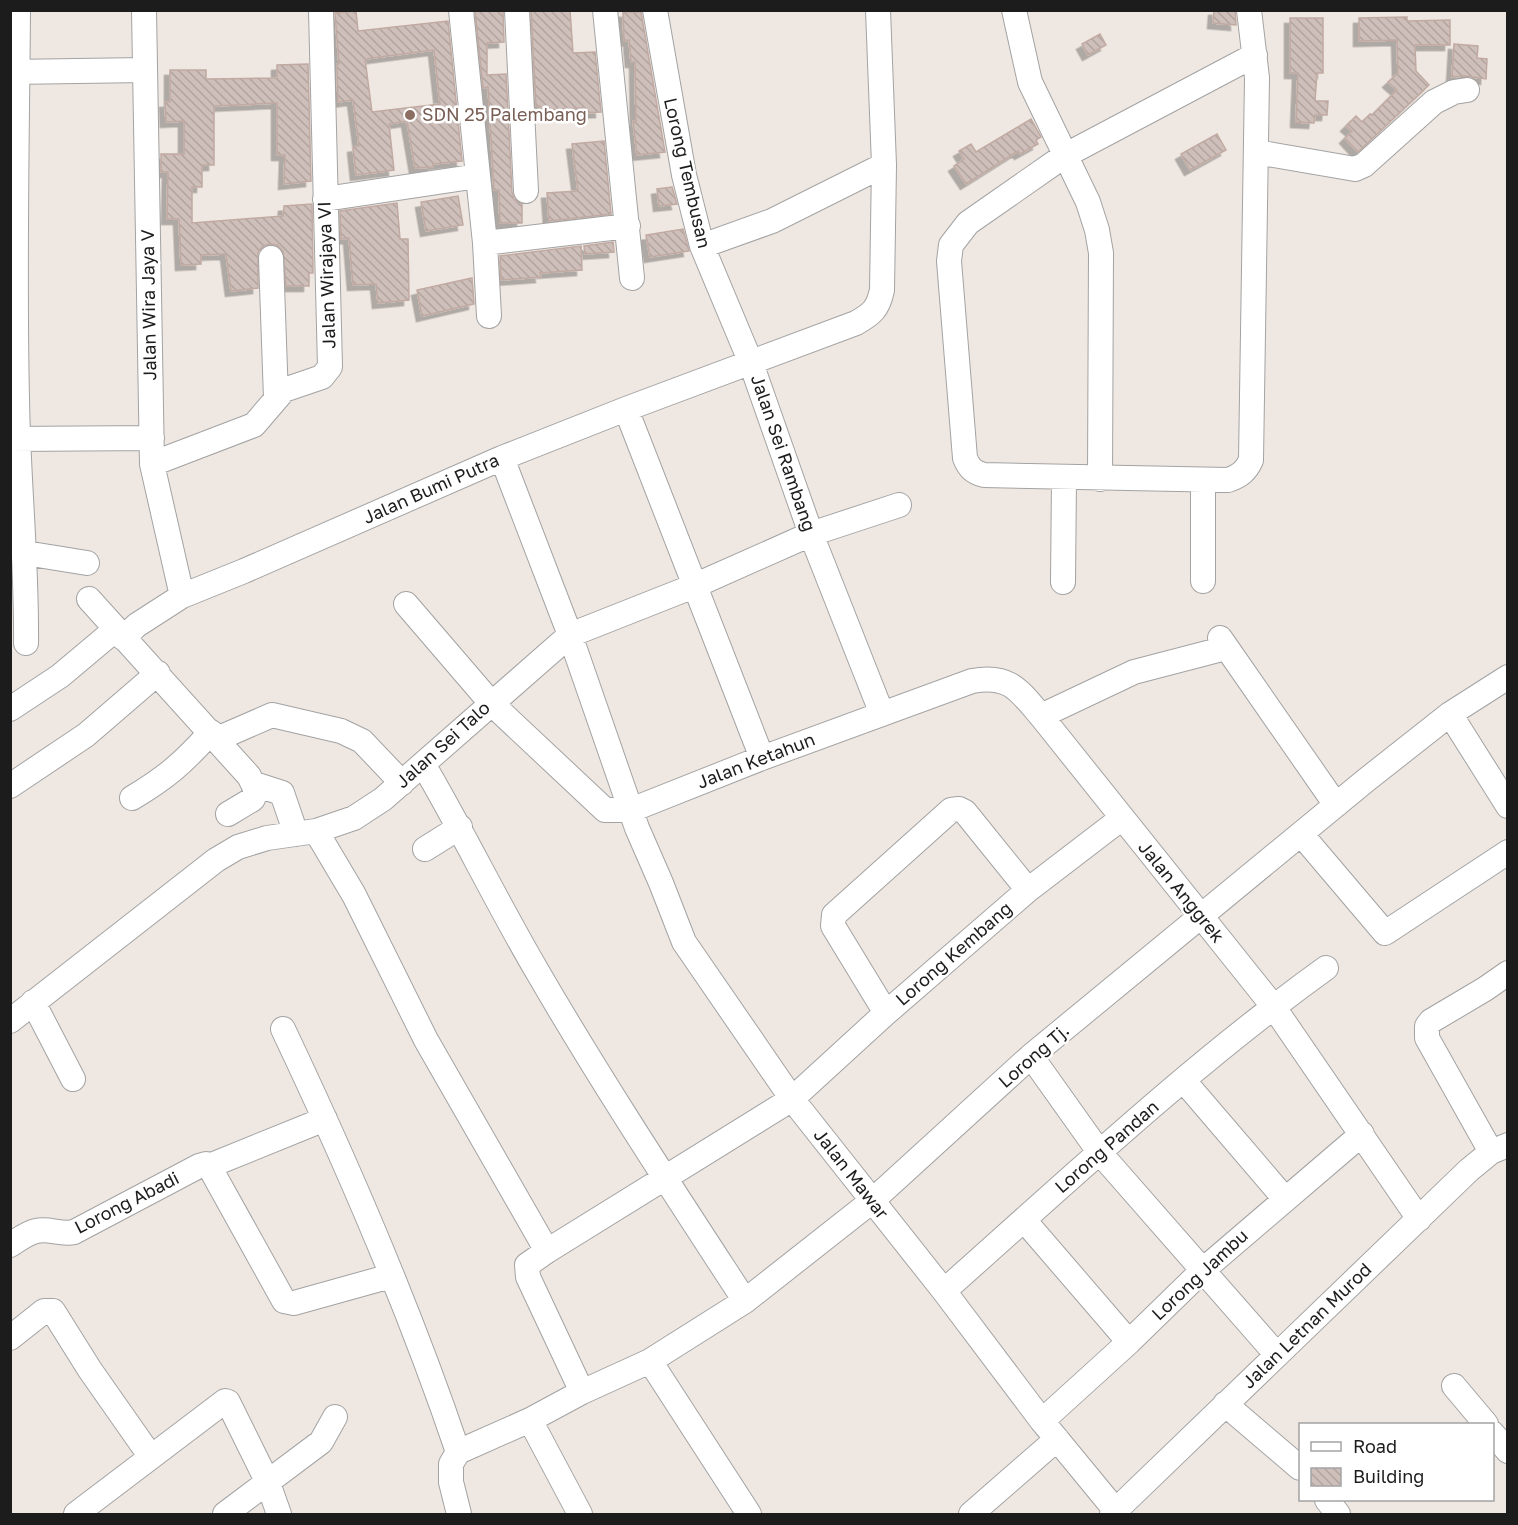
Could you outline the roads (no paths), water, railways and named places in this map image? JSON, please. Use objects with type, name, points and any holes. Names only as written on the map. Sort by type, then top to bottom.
[{"type":"street","points":[[18,10],[14,72],[14,439],[25,552],[26,643]]},
{"type":"street","name":"Jalan Wira Jaya V","points":[[144,10],[152,464],[182,596]]},
{"type":"street","name":"Jalan Wirajaya VI","points":[[152,464],[254,425],[284,390],[322,377],[330,367],[321,10]]},
{"type":"street","points":[[461,10],[485,243],[489,316]]},
{"type":"street","points":[[517,10],[526,191]]},
{"type":"street","points":[[605,10],[632,278]]},
{"type":"street","name":"Lorong Tembusan","points":[[655,10],[684,175],[702,246],[751,363]]},
{"type":"street","name":"Jalan Sei Rambang","points":[[878,10],[884,165],[882,290],[879,305],[867,317],[856,323],[751,363],[811,534],[882,714]]},
{"type":"street","points":[[1014,10],[1030,82],[1088,202],[1097,230],[1101,254],[1100,479]]},
{"type":"street","points":[[1249,10],[1255,55],[1257,78],[1251,460],[1246,470],[1238,477],[1228,480],[1064,478],[984,475],[974,472],[968,466],[965,458],[949,261],[951,245],[968,223],[1064,156],[1255,55]]},
{"type":"street","points":[[14,72],[145,70]]},
{"type":"street","points":[[1256,152],[1354,169],[1364,165],[1434,102],[1454,92],[1467,90]]},
{"type":"street","points":[[702,246],[772,221],[884,165]]},
{"type":"street","points":[[324,199],[478,176]]},
{"type":"street","points":[[485,243],[628,226]]},
{"type":"street","points":[[271,258],[276,398]]},
{"type":"street","name":"Jalan Bumi Putra","points":[[10,710],[119,633],[137,626],[182,596],[502,458],[751,363]]},
{"type":"street","points":[[626,409],[762,758]]},
{"type":"street","points":[[14,439],[152,438]]},
{"type":"street","name":"Jalan Mawar","points":[[502,458],[570,635],[637,828],[684,942],[792,1100],[944,1291],[1114,1513]]},
{"type":"street","points":[[1063,582],[1064,478]]},
{"type":"street","points":[[1203,480],[1203,581]]},
{"type":"street","name":"Jalan Sei Talo","points":[[10,1021],[216,860],[238,847],[267,838],[306,832],[354,818],[383,799],[570,635],[694,586],[811,534],[899,505]]},
{"type":"street","points":[[25,552],[87,563]]},
{"type":"street","points":[[89,599],[249,776],[256,790],[253,799],[228,814]]},
{"type":"street","points":[[406,604],[491,703],[605,810],[631,810]]},
{"type":"street","points":[[1041,716],[1134,672],[1223,643],[1336,805]]},
{"type":"street","points":[[10,786],[86,735],[158,673]]},
{"type":"street","name":"Lorong Tj.","points":[[458,1452],[530,1420],[582,1392],[650,1361],[746,1301],[872,1201],[1031,1056],[1336,805],[1450,714],[1508,677]]},
{"type":"street","name":"Jalan Anggrek","points":[[882,714],[972,681],[988,678],[1011,684],[1020,692],[1273,1006],[1419,1219]]},
{"type":"street","name":"Jalan Ketahun","points":[[631,810],[882,714]]},
{"type":"street","points":[[1450,714],[1508,806]]},
{"type":"street","points":[[132,798],[170,774],[214,736],[272,715],[353,735],[362,741],[402,783]]},
{"type":"street","points":[[423,764],[460,827],[536,970],[665,1180],[746,1301]]},
{"type":"street","points":[[254,784],[282,793],[306,832],[354,895],[426,1040],[547,1251]]},
{"type":"street","points":[[886,1013],[833,926],[833,918],[951,810],[959,809],[965,812],[1028,890]]},
{"type":"street","name":"Lorong Kembang","points":[[582,1392],[526,1273],[527,1265],[792,1100],[886,1013],[1028,890],[1122,818]]},
{"type":"street","points":[[425,849],[460,827]]},
{"type":"street","points":[[1301,834],[1385,933],[1508,852]]},
{"type":"street","name":"Lorong Pandan","points":[[944,1291],[1184,1081],[1273,1006],[1326,968]]},
{"type":"street","points":[[1499,1148],[1427,1038],[1426,1032],[1431,1021],[1508,973]]},
{"type":"street","points":[[33,1002],[73,1079]]},
{"type":"street","points":[[283,1029],[325,1119],[391,1275],[443,1408],[458,1452],[451,1464],[452,1482],[459,1515]]},
{"type":"street","points":[[1031,1056],[1100,1153],[1277,1355]]},
{"type":"street","points":[[1184,1081],[1285,1199]]},
{"type":"street","name":"Lorong Abadi","points":[[10,1245],[35,1231],[43,1230],[63,1235],[74,1232],[204,1166],[325,1119]]},
{"type":"street","name":"Lorong Jambu","points":[[971,1515],[1129,1342],[1203,1270],[1362,1134]]},
{"type":"street","name":"Jalan Letnan Murod","points":[[1114,1513],[1419,1219],[1499,1148]]},
{"type":"street","points":[[204,1166],[284,1301],[294,1303],[391,1275]]},
{"type":"street","points":[[1024,1220],[1129,1342]]},
{"type":"street","points":[[10,1338],[44,1311],[53,1311],[90,1370],[151,1457]]},
{"type":"street","points":[[650,1361],[749,1515]]},
{"type":"street","points":[[1454,1386],[1484,1423]]},
{"type":"street","points":[[76,1515],[225,1401],[228,1402],[268,1483],[279,1515]]},
{"type":"street","points":[[1225,1404],[1299,1467]]},
{"type":"street","points":[[225,1515],[321,1442],[335,1417]]},
{"type":"street","points":[[530,1420],[580,1515]]},
{"type":"street","points":[[1494,1435],[1508,1451]]},
{"type":"street","points":[[1328,1501],[1338,1515]]},
{"type":"place","name":"SDN 25 Palembang","points":[[410,115]]}]
